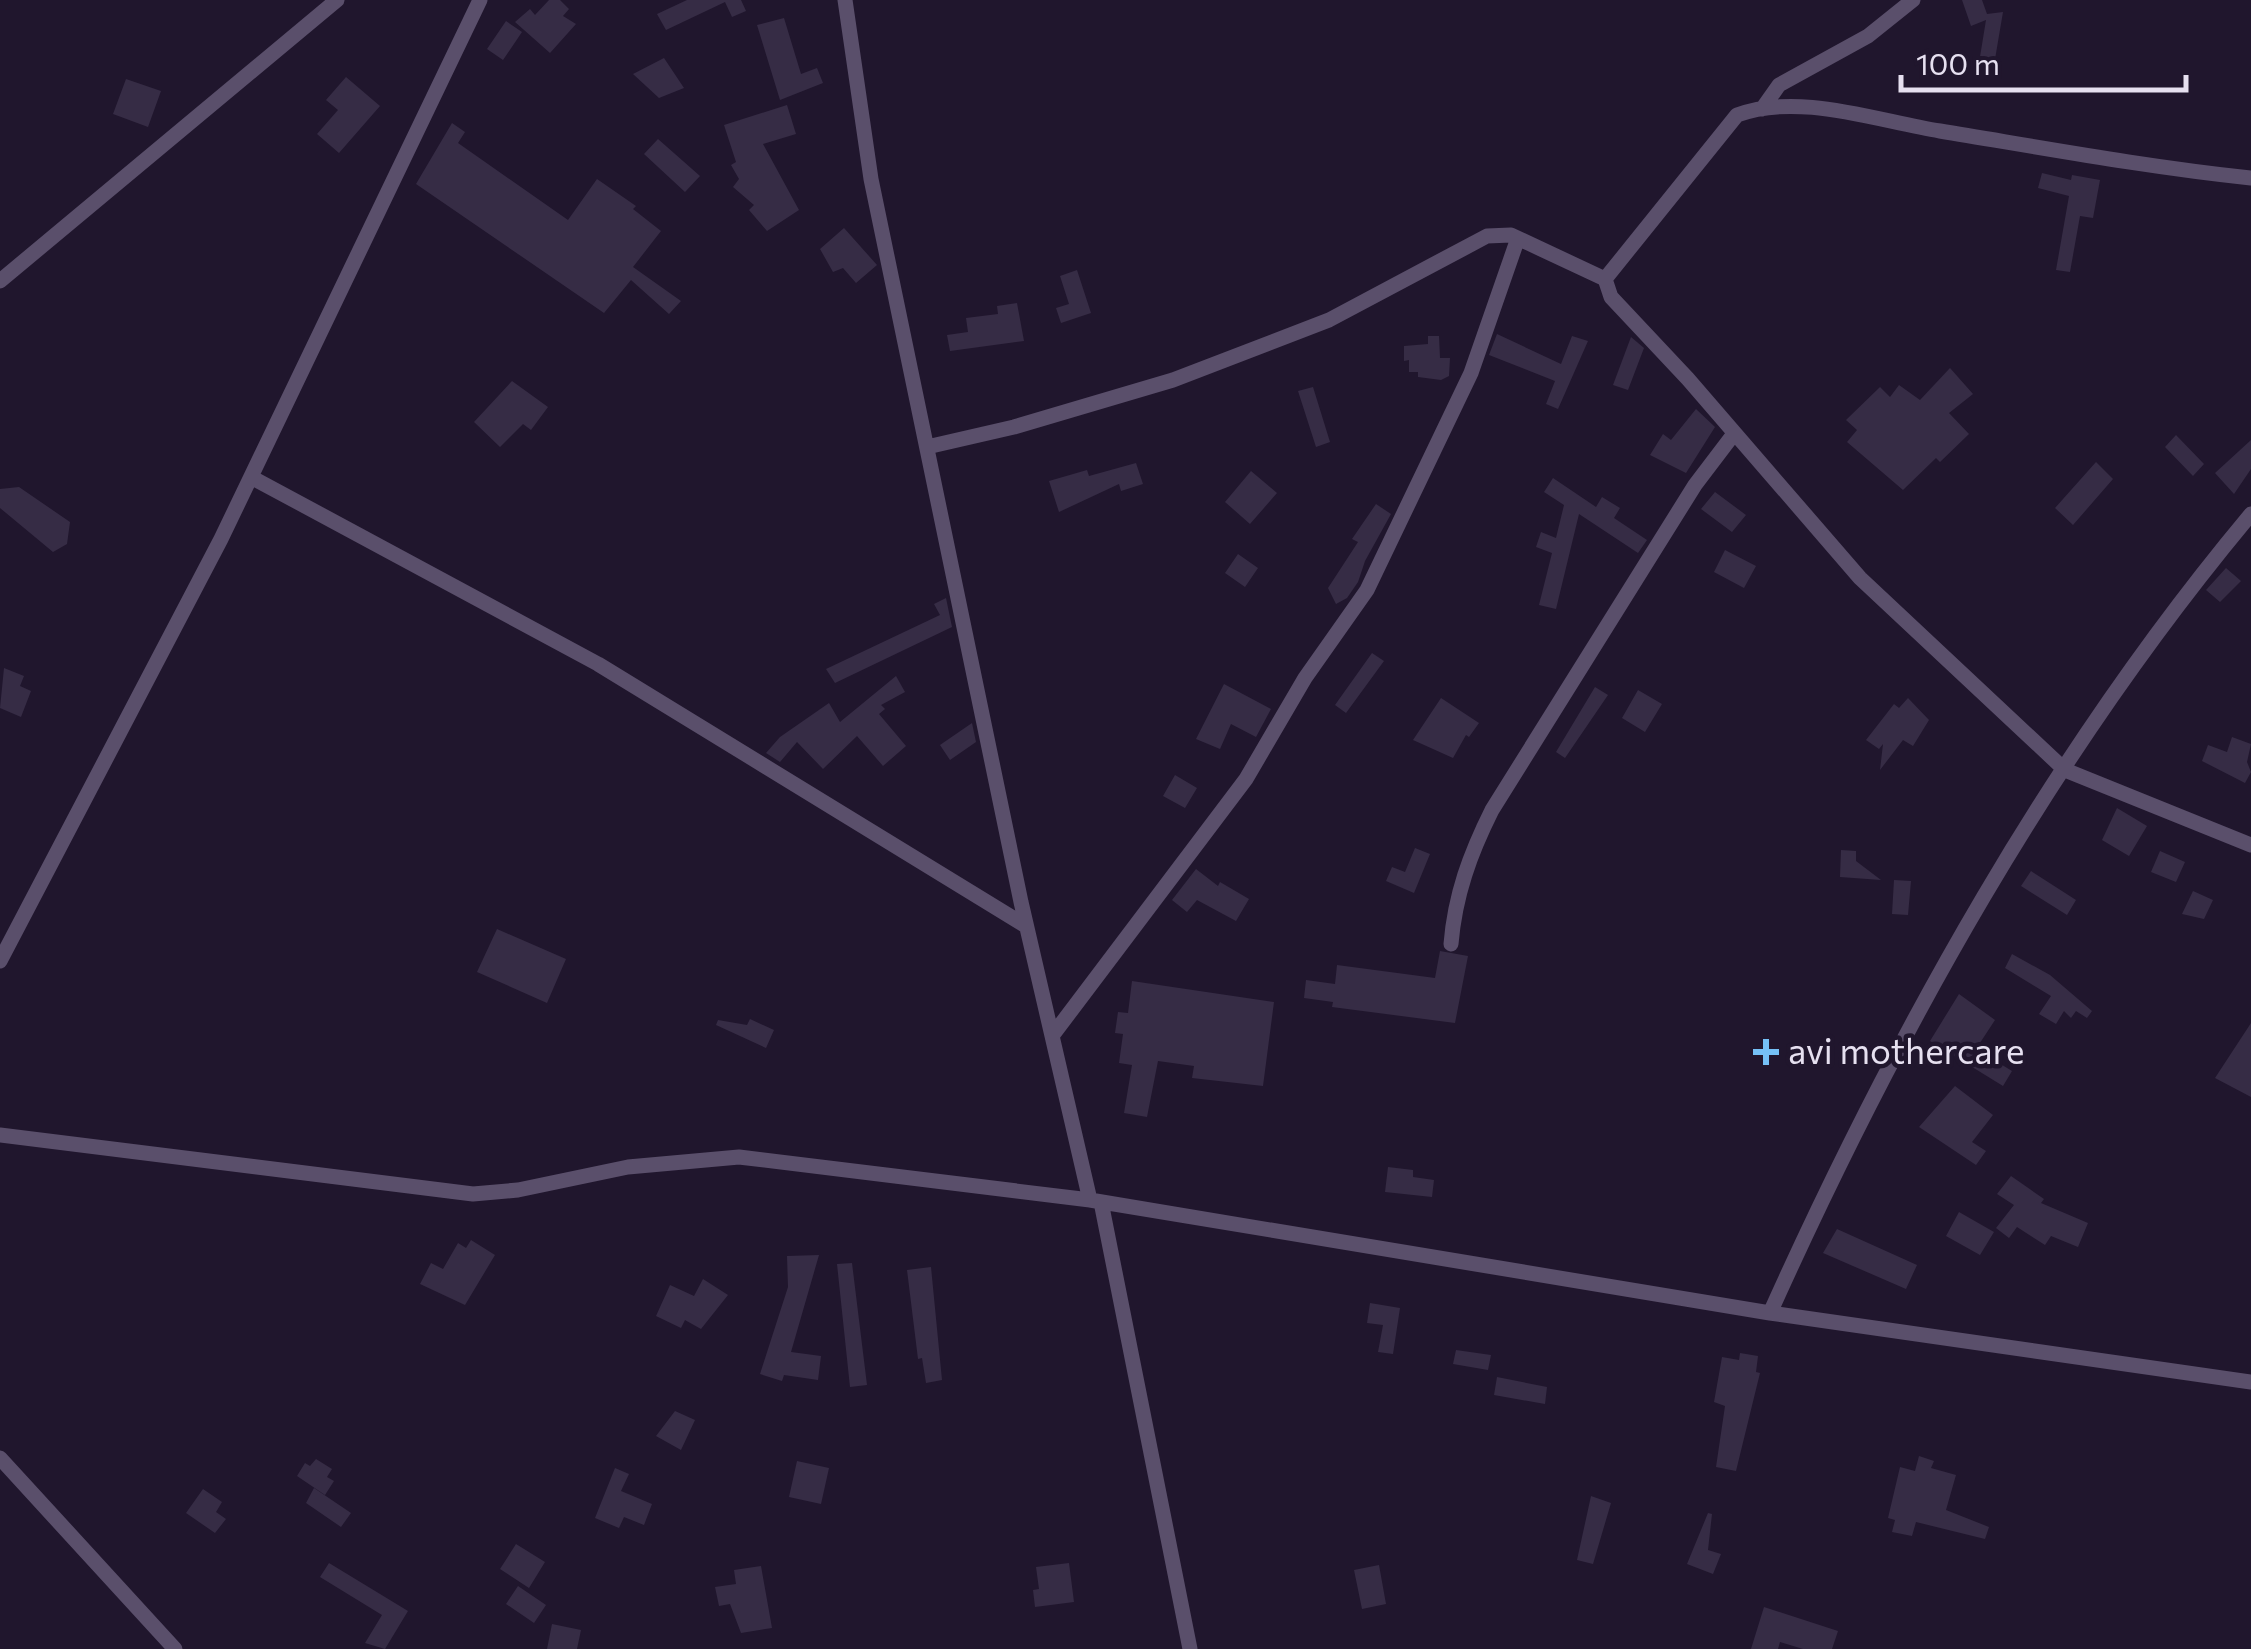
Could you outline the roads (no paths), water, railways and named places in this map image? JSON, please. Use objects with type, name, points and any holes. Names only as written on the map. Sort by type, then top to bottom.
[{"type":"street","points":[[0,281],[337,0]]},
{"type":"street","points":[[0,961],[93,790],[250,477],[480,0]]},
{"type":"street","points":[[845,0],[871,180],[1026,926],[1095,1201],[1190,1649]]},
{"type":"street","points":[[1762,109],[1778,86],[1868,36],[1912,0]]},
{"type":"street","points":[[1606,279],[1737,115],[1762,109],[1803,106],[2077,155],[2251,178]]},
{"type":"street","points":[[927,447],[1014,427],[1172,380],[1329,320],[1487,236],[1511,235],[1606,279]]},
{"type":"street","points":[[1052,1036],[1246,779],[1306,678],[1368,590],[1471,374],[1517,241]]},
{"type":"street","points":[[1606,279],[1611,298],[1860,578],[2066,770],[2251,845]]},
{"type":"street","points":[[1451,944],[1454,909],[1470,853],[1492,810],[1695,485],[1733,435]]},
{"type":"street","points":[[250,477],[598,664],[1026,926]]},
{"type":"street","points":[[1770,1313],[1846,1148],[1923,1005],[2066,770],[2192,585],[2251,514]]},
{"type":"street","points":[[0,1134],[473,1194],[518,1190],[628,1167],[738,1157],[1095,1201],[1770,1313],[2251,1382]]},
{"type":"street","points":[[0,1458],[174,1649]]},
{"type":"place","name":"avi mothercare","points":[[1766,1052]]}]
